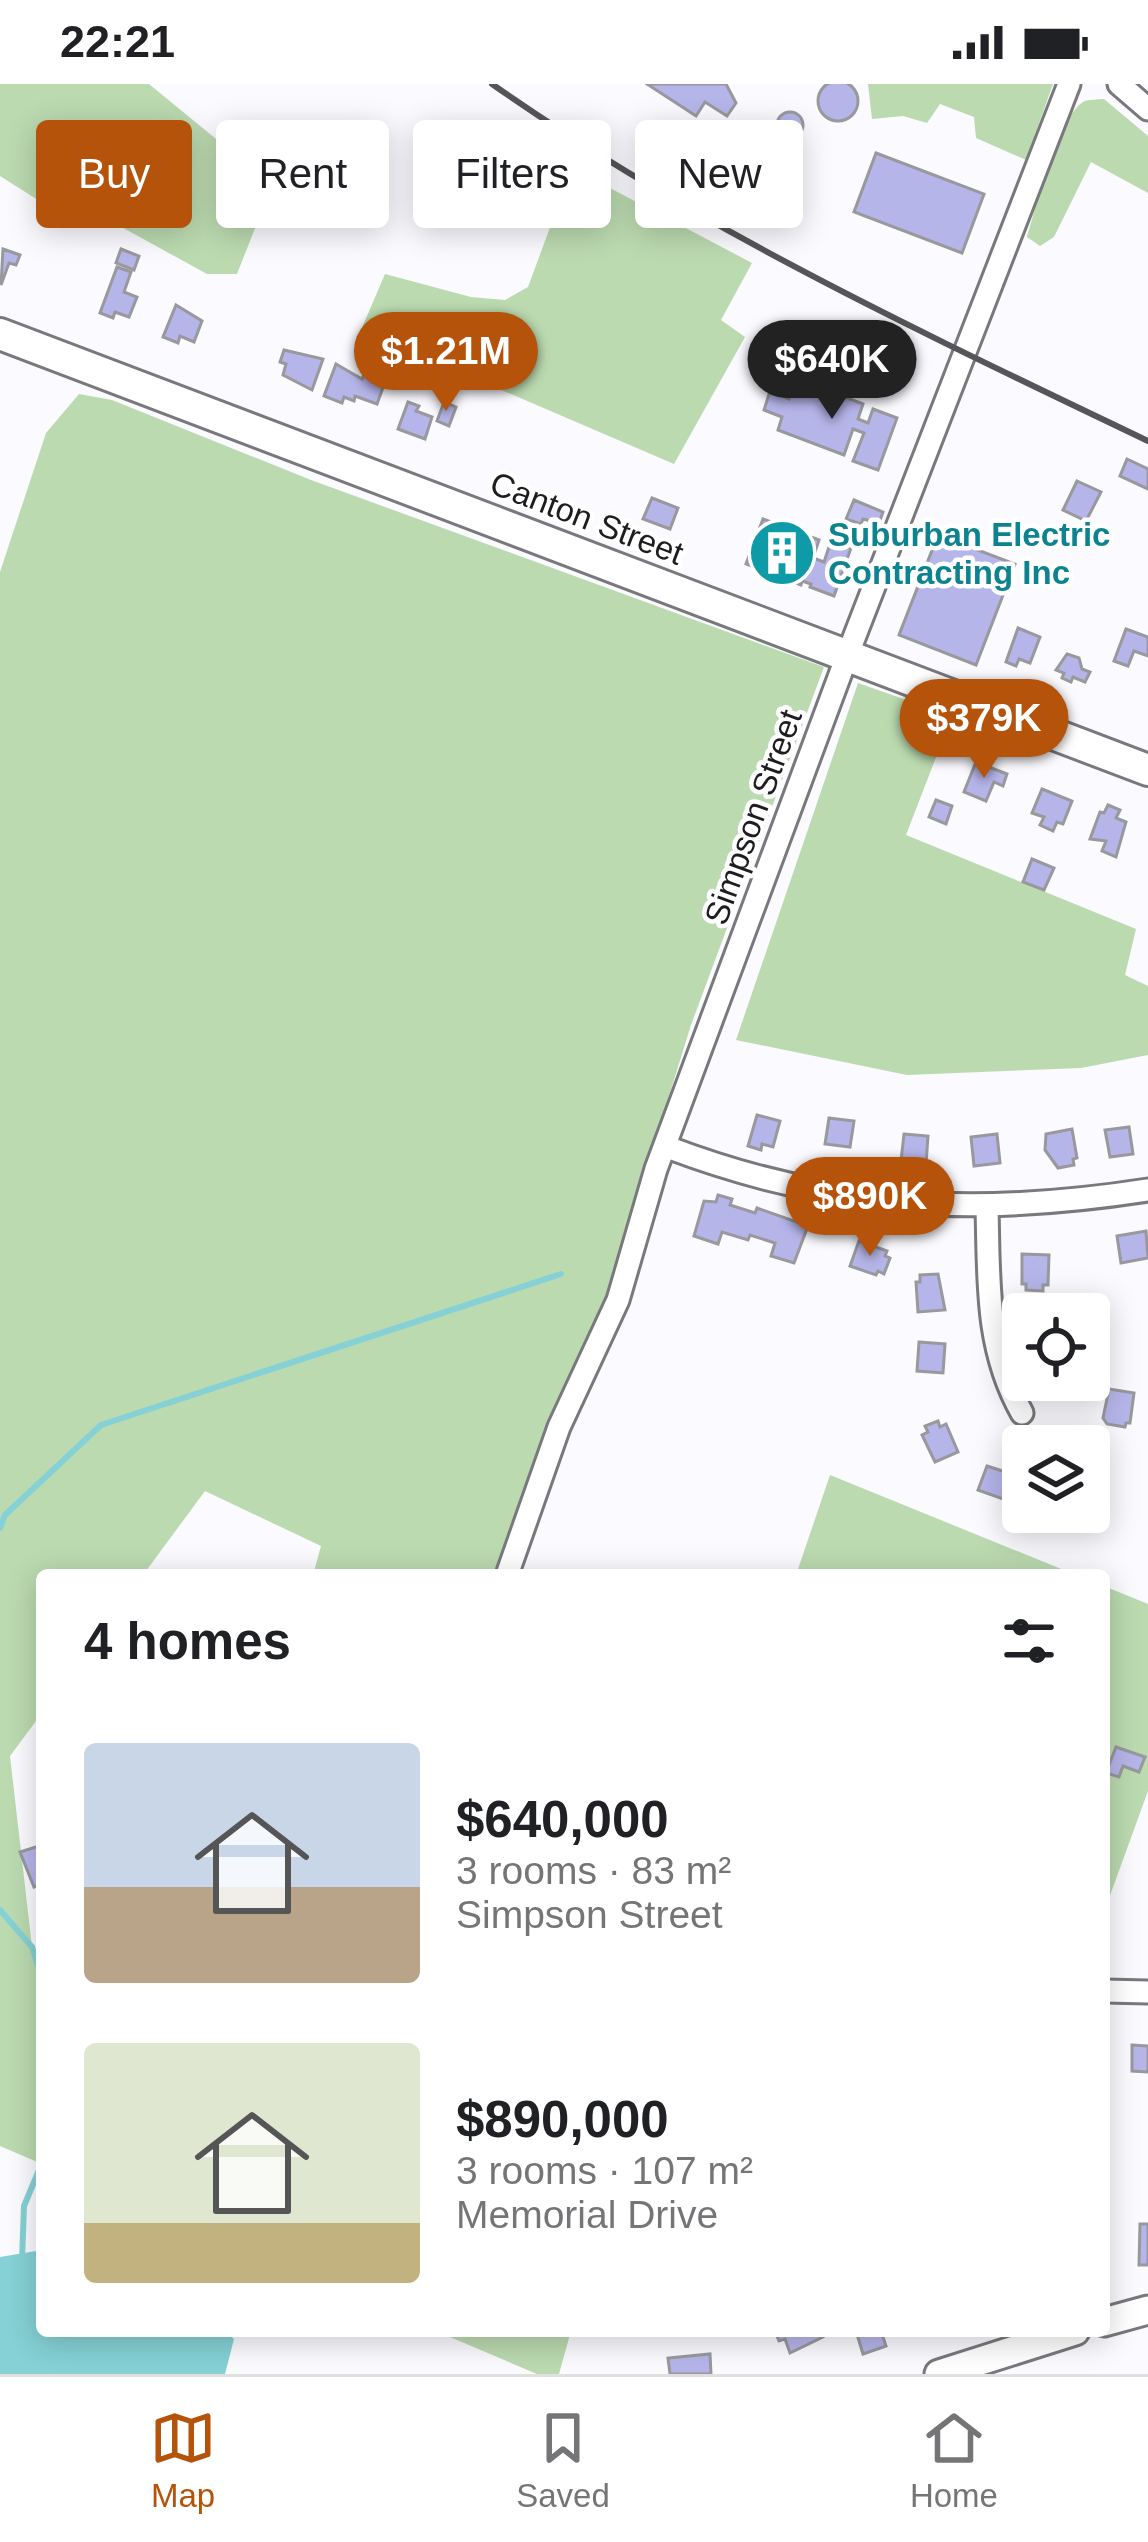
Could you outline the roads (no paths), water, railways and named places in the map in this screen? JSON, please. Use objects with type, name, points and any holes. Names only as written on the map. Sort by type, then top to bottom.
[{"type":"main road","name":"Canton Street","points":[[0,334],[1148,770]]},
{"type":"street","name":"Simpson Street","points":[[509,1569],[559,1427],[618,1300],[667,1147],[847,656],[1070,84]]},
{"type":"street","points":[[1119,84],[1148,109]]},
{"type":"street","points":[[667,1147],[775,1182],[905,1204],[987,1208],[1148,1190]]},
{"type":"street","points":[[987,1208],[992,1335],[1022,1413]]},
{"type":"street","points":[[1110,1991],[1148,1993]]},
{"type":"street","points":[[1110,2320],[1148,2310]]},
{"type":"street","points":[[939,2374],[1056,2337]]},
{"type":"water","points":[[36,2251],[36,2337],[232,2337],[225,2374],[0,2374],[0,2257]]},
{"type":"waterway","points":[[0,1528],[5,1515],[101,1425],[561,1274]]},
{"type":"waterway","points":[[0,1910],[32,1947],[36,1959]]},
{"type":"waterway","points":[[22,2260],[24,2206],[36,2177]]},
{"type":"railway","points":[[492,84],[731,232],[1148,441]]},
{"type":"place","name":"Suburban Electric Contracting Inc","points":[[782,553]]}]
